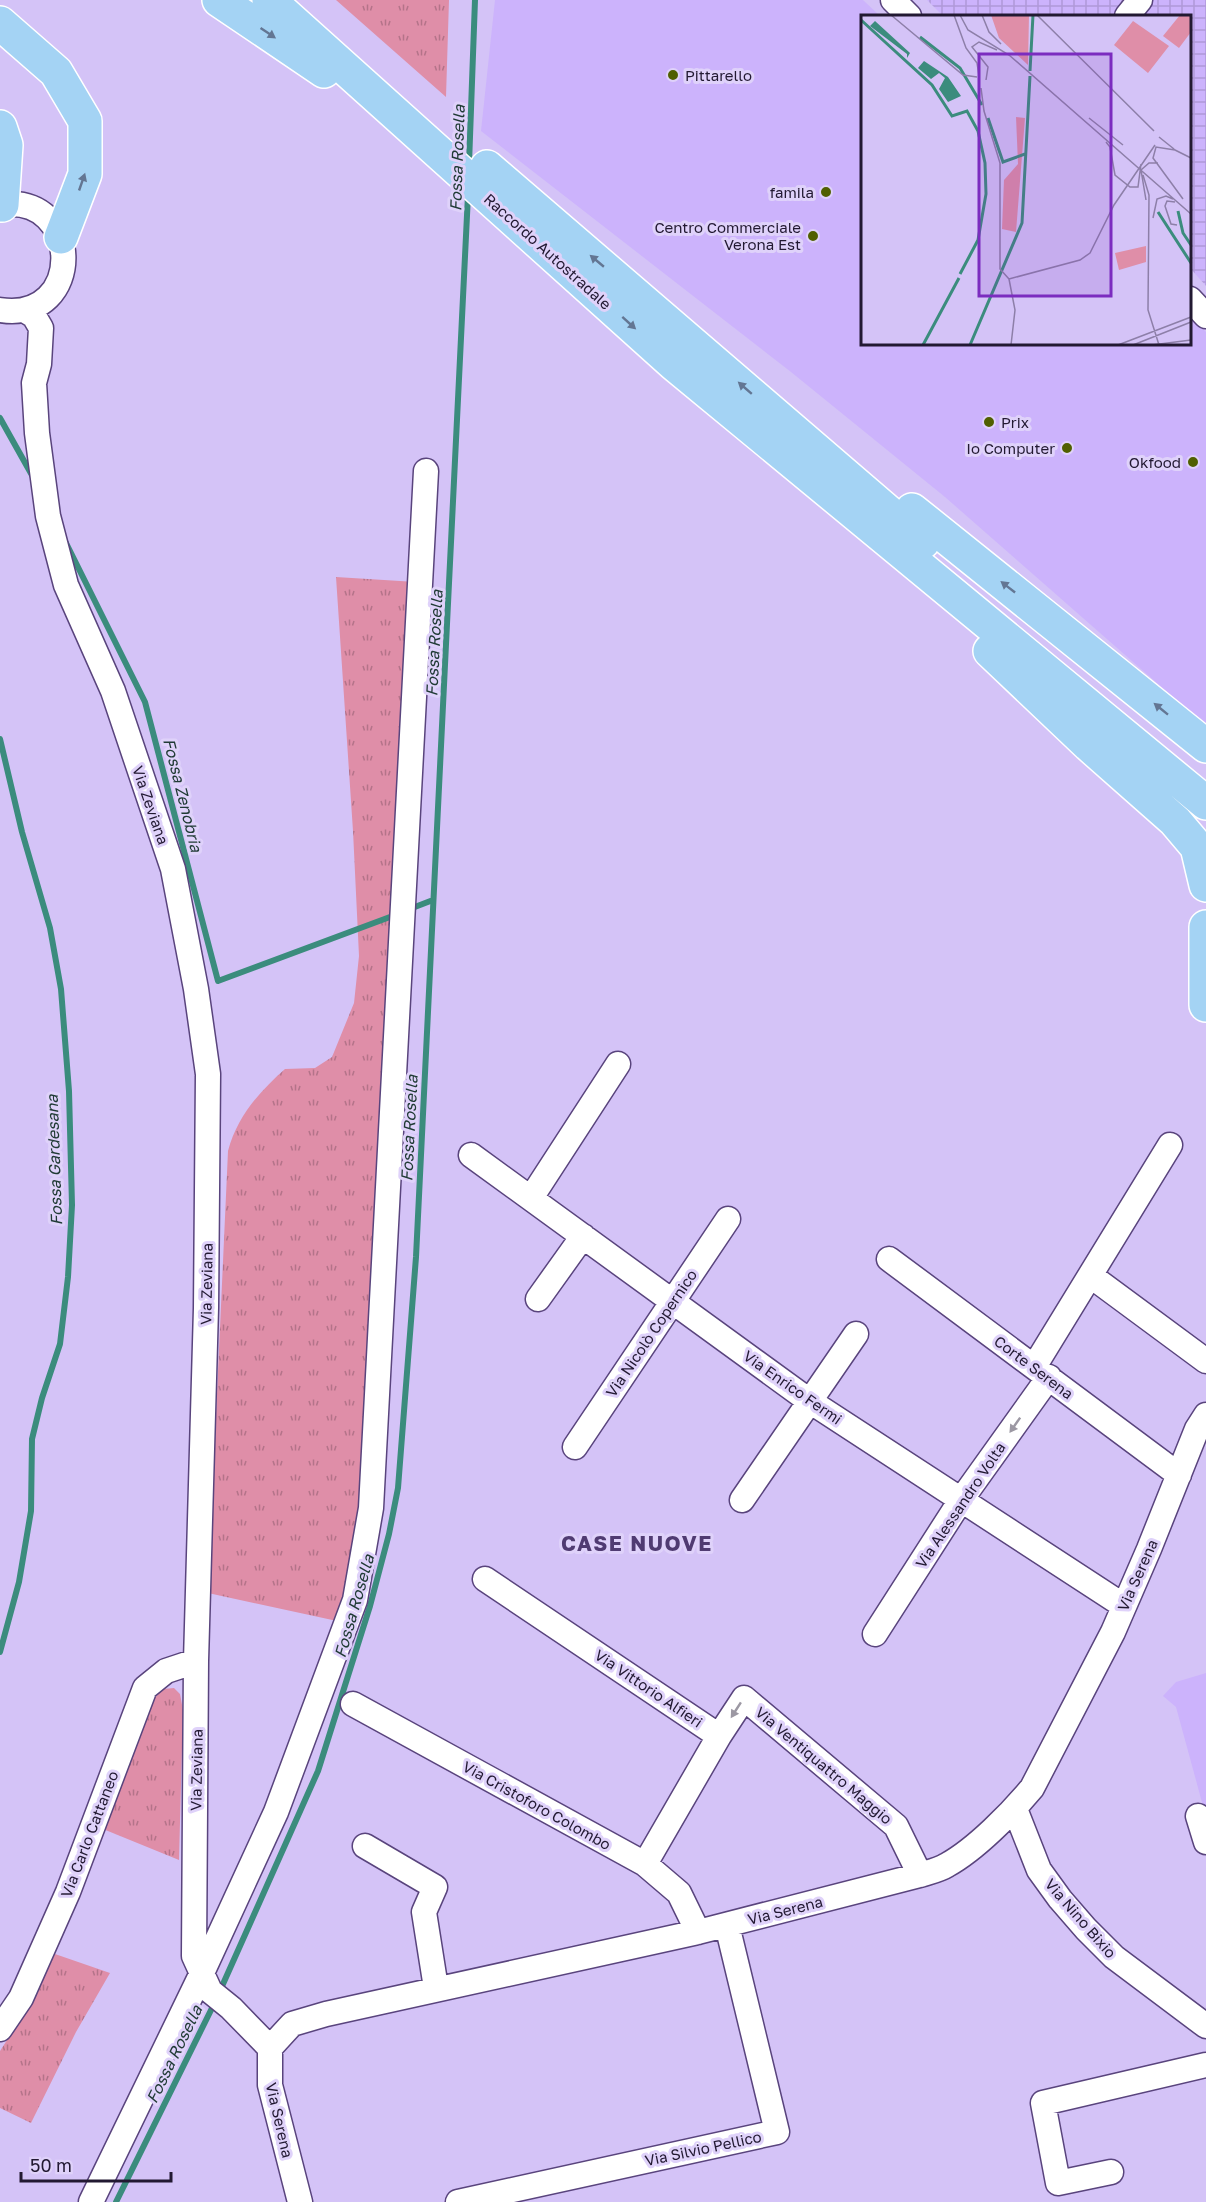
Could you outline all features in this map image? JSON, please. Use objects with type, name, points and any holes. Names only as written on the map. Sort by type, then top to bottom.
[{"type":"highway","points":[[219,0],[410,128]]},
{"type":"highway","name":"Raccordo Autostradale","points":[[269,0],[410,128],[469,166]]},
{"type":"highway","name":"Raccordo Autostradale","points":[[301,1],[674,364],[783,438]]},
{"type":"highway","points":[[0,23],[56,72],[85,121],[85,174],[62,240]]},
{"type":"highway","points":[[0,127],[6,145],[1,205]]},
{"type":"highway","points":[[783,438],[839,453],[1206,746]]},
{"type":"highway","points":[[783,438],[1206,786]]},
{"type":"highway","points":[[783,438],[1206,803]]},
{"type":"highway","points":[[783,438],[936,599],[1206,830]]},
{"type":"highway","points":[[783,438],[1089,745],[1175,821],[1197,847],[1206,885]]},
{"type":"highway","points":[[1206,927],[1206,1005]]},
{"type":"street","points":[[893,0],[908,15]]},
{"type":"street","points":[[1128,15],[1140,0]]},
{"type":"street","points":[[1,205],[20,205],[37,210],[52,222],[68,254],[70,274],[67,286],[50,320],[45,355],[34,383]]},
{"type":"street","points":[[0,310],[12,312],[24,310],[45,300],[57,287],[64,271],[62,240]]},
{"type":"street","points":[[1191,300],[1206,316]]},
{"type":"street","points":[[24,310],[34,316],[41,328],[39,364],[34,383]]},
{"type":"street","name":"Via Zeviana","points":[[34,383],[36,433],[48,516],[66,585],[113,691],[173,869],[196,989],[208,1074],[206,1308],[196,1661],[194,1956],[205,1983]]},
{"type":"street","points":[[91,2202],[205,1983],[276,1812],[355,1600],[371,1508],[426,471]]},
{"type":"street","points":[[531,1198],[618,1064]]},
{"type":"street","name":"Via Alessandro Volta","points":[[875,1634],[1041,1372],[1091,1276],[1170,1145]]},
{"type":"street","name":"Via Enrico Fermi","points":[[471,1155],[808,1400],[1124,1606]]},
{"type":"street","name":"Via Nicolò Copernico","points":[[575,1447],[728,1219]]},
{"type":"street","points":[[538,1299],[583,1236]]},
{"type":"street","name":"Corte Serena","points":[[889,1259],[1179,1475]]},
{"type":"street","points":[[1091,1276],[1206,1361]]},
{"type":"street","points":[[741,1500],[808,1400],[856,1334]]},
{"type":"street","name":"Via Serena","points":[[300,2202],[270,2085],[270,2048],[292,2024],[436,1988],[727,1925],[920,1875],[946,1866],[962,1856],[1015,1809],[1032,1788],[1124,1606],[1197,1429],[1206,1414]]},
{"type":"street","name":"Via Vittorio Alfieri","points":[[485,1579],[719,1736],[645,1864]]},
{"type":"street","name":"Via Carlo Cattaneo","points":[[0,2029],[21,1998],[68,1892],[146,1688],[166,1671],[196,1661]]},
{"type":"street","name":"Via Ventiquattro Maggio","points":[[719,1736],[744,1698],[896,1826],[920,1875]]},
{"type":"street","name":"Via Cristoforo Colombo","points":[[353,1704],[645,1864],[679,1893],[698,1932]]},
{"type":"street","name":"Via Nino Bixio","points":[[1015,1809],[1040,1870],[1060,1899],[1086,1929],[1114,1957],[1206,2026]]},
{"type":"street","points":[[1198,1816],[1206,1842]]},
{"type":"street","points":[[365,1846],[435,1887],[424,1912],[436,1988]]},
{"type":"street","name":"Via Silvio Pellico","points":[[458,2202],[777,2132],[727,1925]]},
{"type":"street","points":[[205,1983],[270,2048]]},
{"type":"street","points":[[1111,2172],[1058,2183],[1043,2103],[1206,2065]]},
{"type":"shaded area","points":[[495,0],[863,0],[879,15],[861,15],[861,345],[1191,345],[1191,317],[1206,332],[1206,726],[945,497],[791,372],[481,131]]},
{"type":"shaded area","points":[[927,0],[1206,0],[1206,286],[1191,269],[1191,15],[942,15]]},
{"type":"shaded area","points":[[1206,1673],[1206,1805],[1203,1806],[1176,1707],[1163,1696],[1176,1682]]},
{"type":"green space","points":[[336,0],[449,0],[446,97]]},
{"type":"green space","points":[[336,577],[416,582],[362,1516],[337,1621],[208,1593],[228,1151],[243,1116],[266,1087],[285,1069],[315,1068],[332,1057],[354,1003],[359,956]]},
{"type":"green space","points":[[174,1688],[180,1694],[183,1710],[179,1860],[103,1829],[154,1698],[163,1689]]},
{"type":"green space","points":[[55,1954],[110,1973],[76,2032],[31,2123],[0,2108],[0,2051],[34,1998]]},
{"type":"waterway","name":"Fossa Rosella","points":[[469,164],[475,0]]},
{"type":"waterway","name":"Fossa Rosella","points":[[219,1993],[318,1771],[370,1606],[389,1534],[398,1488],[416,1257],[468,195]]},
{"type":"waterway","name":"Fossa Zenobria","points":[[0,418],[33,477]]},
{"type":"waterway","name":"Fossa Zenobria","points":[[66,543],[145,702],[218,981],[398,914]]},
{"type":"waterway","name":"Fossa Gardesana","points":[[0,739],[22,832],[50,928],[61,989],[69,1091],[72,1205],[68,1277],[60,1344],[42,1398],[32,1439],[31,1511],[19,1582],[0,1652]]},
{"type":"waterway","name":"Fossa Zenobria","points":[[407,910],[433,900]]},
{"type":"waterway","name":"Fossa Rosella","points":[[116,2202],[215,2002]]},
{"type":"place","name":"Pittarello","points":[[673,75]]},
{"type":"place","name":"famila","points":[[826,192]]},
{"type":"place","name":"Centro Commerciale Verona Est","points":[[813,236]]},
{"type":"place","name":"Prix","points":[[989,422]]},
{"type":"place","name":"Io Computer","points":[[1067,448]]},
{"type":"place","name":"Okfood","points":[[1193,462]]},
{"type":"district","name":"CASE NUOVE","points":[[637,1543]]}]
